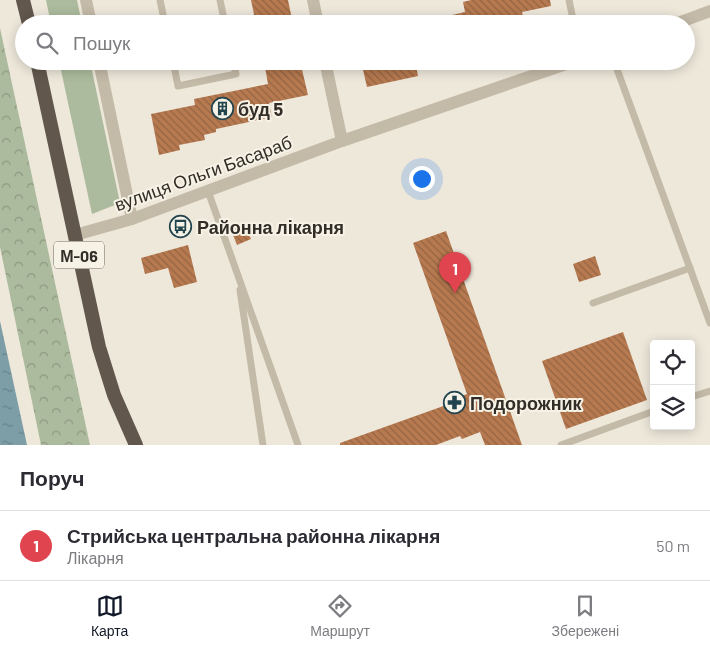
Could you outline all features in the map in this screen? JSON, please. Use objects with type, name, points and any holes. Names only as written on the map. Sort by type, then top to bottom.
[{"type":"highway","points":[[23,0],[27,15]]},
{"type":"highway","name":"М-06","points":[[39,70],[98,347],[114,395],[136,445]]},
{"type":"street","points":[[86,0],[89,15]]},
{"type":"street","points":[[313,0],[316,15]]},
{"type":"street","points":[[695,16],[710,10]]},
{"type":"street","points":[[101,70],[132,219]]},
{"type":"street","points":[[327,70],[342,141]]},
{"type":"street","name":"вулиця Ольги Басараб","points":[[75,235],[132,219],[342,141],[549,70]]},
{"type":"lane","points":[[160,0],[163,15]]},
{"type":"lane","points":[[220,0],[223,15]]},
{"type":"lane","points":[[569,0],[572,15]]},
{"type":"lane","points":[[175,70],[178,86],[236,74],[235,70]]},
{"type":"lane","points":[[617,70],[710,323]]},
{"type":"lane","points":[[208,191],[298,445]]},
{"type":"lane","points":[[593,303],[690,268]]},
{"type":"lane","points":[[238,274],[263,445]]},
{"type":"lane","points":[[695,396],[710,390]]},
{"type":"lane","points":[[561,445],[650,412]]},
{"type":"green space","points":[[46,0],[77,0],[80,15],[49,15]]},
{"type":"green space","points":[[0,28],[90,445],[41,445],[0,247]]},
{"type":"green space","points":[[61,70],[92,70],[120,203],[92,214]]},
{"type":"water","points":[[0,321],[27,445],[0,445]]},
{"type":"building","points":[[251,0],[288,0],[291,15],[254,15]]},
{"type":"building","points":[[471,0],[550,0],[551,6],[522,12],[523,15],[452,15],[465,12],[463,2]]},
{"type":"building","name":"буд 5","points":[[266,70],[302,70],[308,95],[269,103],[272,117],[216,129],[216,132],[204,135],[205,140],[179,145],[180,150],[159,155],[151,114],[195,105],[194,99],[268,84]]},
{"type":"building","points":[[363,70],[417,70],[418,76],[367,87]]},
{"type":"building","points":[[244,224],[251,239],[237,245],[231,230]]},
{"type":"building","points":[[446,231],[522,445],[485,445],[480,432],[462,439],[460,436],[436,445],[340,445],[340,443],[449,404],[448,401],[467,394],[413,243]]},
{"type":"building","points":[[188,245],[197,282],[174,288],[168,268],[145,274],[141,258]]},
{"type":"building","points":[[595,256],[601,275],[579,282],[573,264]]},
{"type":"building","points":[[623,332],[647,400],[566,429],[542,361]]},
{"type":"place","name":"буд 5","points":[[222,109]]},
{"type":"place","name":"Районна лікарня","points":[[181,227]]},
{"type":"place","name":"Стрийська центральна районна лікарня","points":[[455,293]]},
{"type":"place","name":"Подорожник","points":[[454,403]]}]
